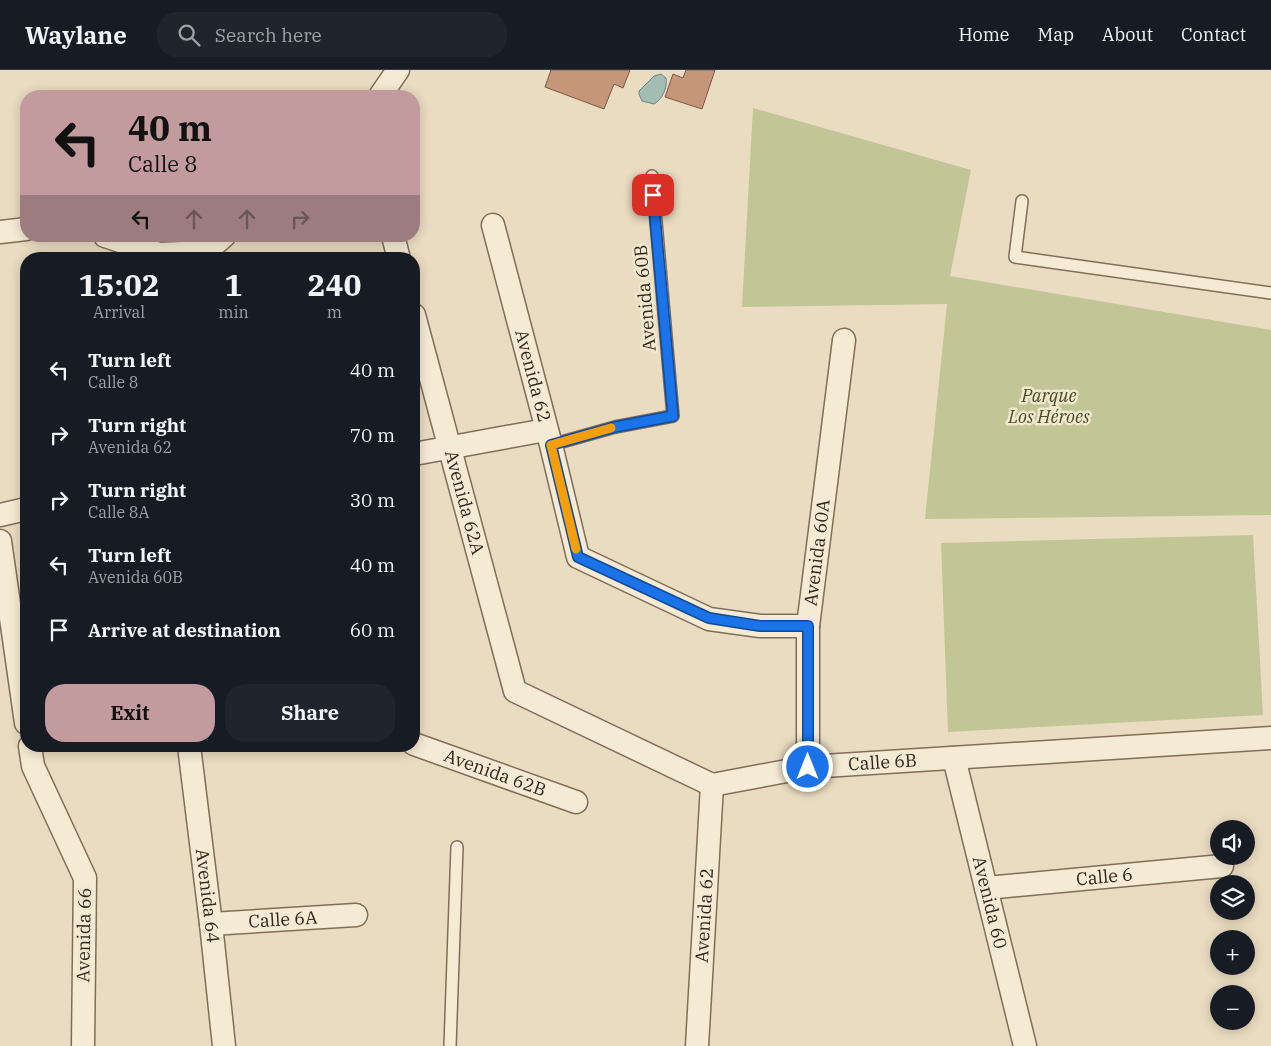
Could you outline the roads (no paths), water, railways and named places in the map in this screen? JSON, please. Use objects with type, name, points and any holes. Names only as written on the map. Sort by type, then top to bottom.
[{"type":"street","points":[[384,90],[398,70]]},
{"type":"street","name":"Avenida 62","points":[[493,225],[578,557],[709,618],[760,626],[808,626]]},
{"type":"street","points":[[0,232],[20,230]]},
{"type":"street","points":[[123,242],[153,252]]},
{"type":"street","points":[[206,252],[217,242]]},
{"type":"street","name":"Avenida 62A","points":[[420,337],[515,691],[712,785]]},
{"type":"street","name":"Avenida 60A","points":[[808,767],[808,626],[844,340]]},
{"type":"street","points":[[420,453],[548,437]]},
{"type":"street","points":[[0,515],[20,511]]},
{"type":"street","points":[[0,541],[20,681]]},
{"type":"street","name":"Calle 6B","points":[[712,785],[808,767],[1271,738]]},
{"type":"street","name":"Avenida 62B","points":[[420,746],[576,802]]},
{"type":"street","name":"Avenida 66","points":[[31,752],[33,766],[85,878],[83,1046]]},
{"type":"street","name":"Avenida 64","points":[[191,752],[224,1046]]},
{"type":"street","name":"Avenida 60","points":[[954,758],[1025,1046]]},
{"type":"street","name":"Avenida 62","points":[[697,1046],[712,785]]},
{"type":"street","name":"Calle 6","points":[[986,888],[1222,866]]},
{"type":"street","name":"Calle 6A","points":[[211,924],[356,915]]},
{"type":"lane","name":"Avenida 60B","points":[[548,437],[673,416],[652,176]]},
{"type":"lane","points":[[1022,201],[1014,257],[1271,293]]},
{"type":"lane","points":[[450,1046],[457,847]]},
{"type":"water","points":[[661,74],[666,78],[662,96],[654,104],[642,101],[639,91],[654,76]]},
{"type":"park label","name":"Parque Los Héroes","points":[[1049,406]]}]
